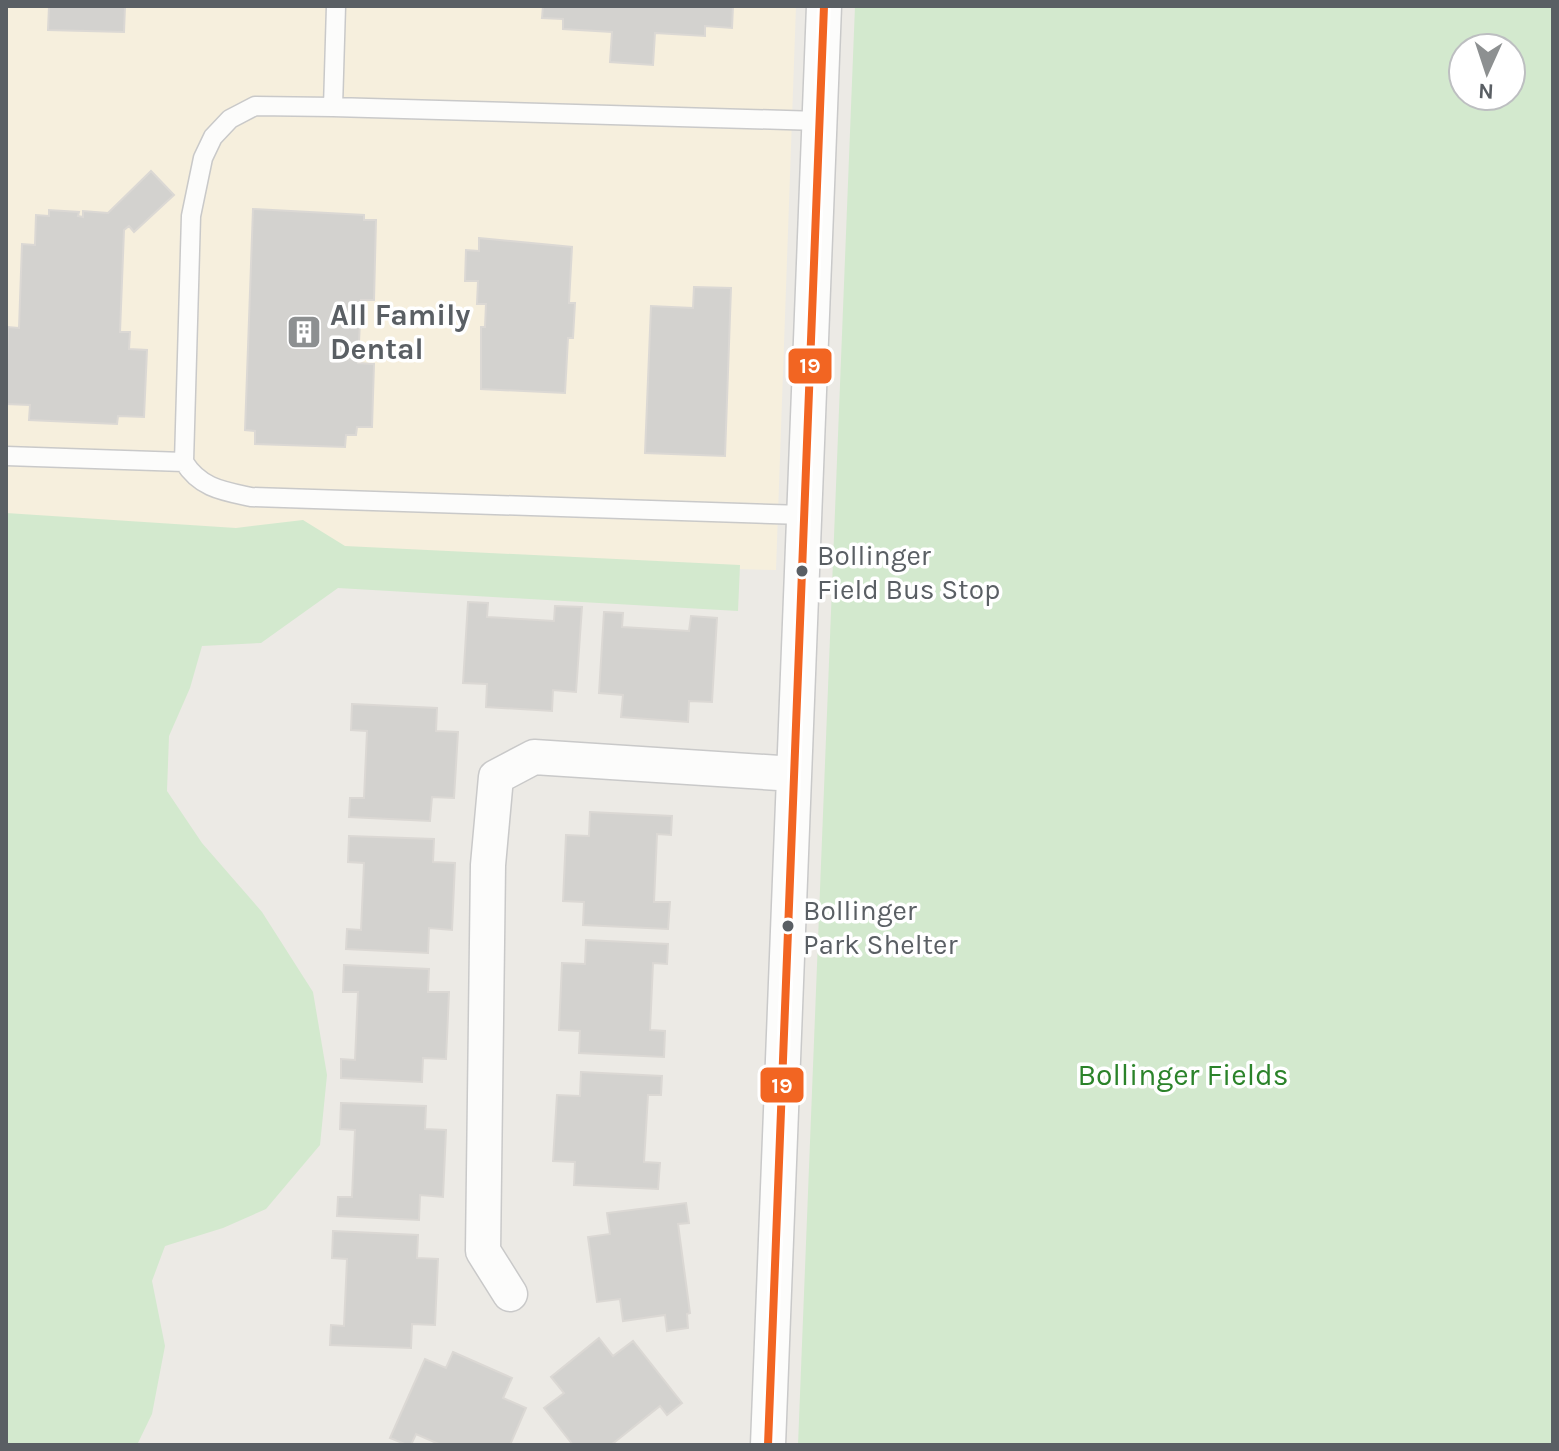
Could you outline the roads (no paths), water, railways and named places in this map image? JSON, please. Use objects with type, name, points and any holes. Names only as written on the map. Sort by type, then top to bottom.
[{"type":"street","points":[[768,1445],[824,6]]},
{"type":"street","points":[[510,1294],[483,1251],[488,865],[496,777],[534,757],[794,774]]},
{"type":"lane","points":[[333,107],[336,6]]},
{"type":"lane","points":[[804,515],[251,497],[214,489],[194,477],[184,462],[191,216],[203,158],[213,137],[230,119],[255,106],[819,121]]},
{"type":"lane","points":[[6,456],[184,462]]},
{"type":"place","name":"All Family Dental","points":[[304,332]]},
{"type":"place","name":"Bollinger Field Bus Stop","points":[[802,571]]},
{"type":"place","name":"Bollinger Park Shelter","points":[[788,926]]},
{"type":"park label","name":"Bollinger Fields","points":[[1183,1075]]}]
